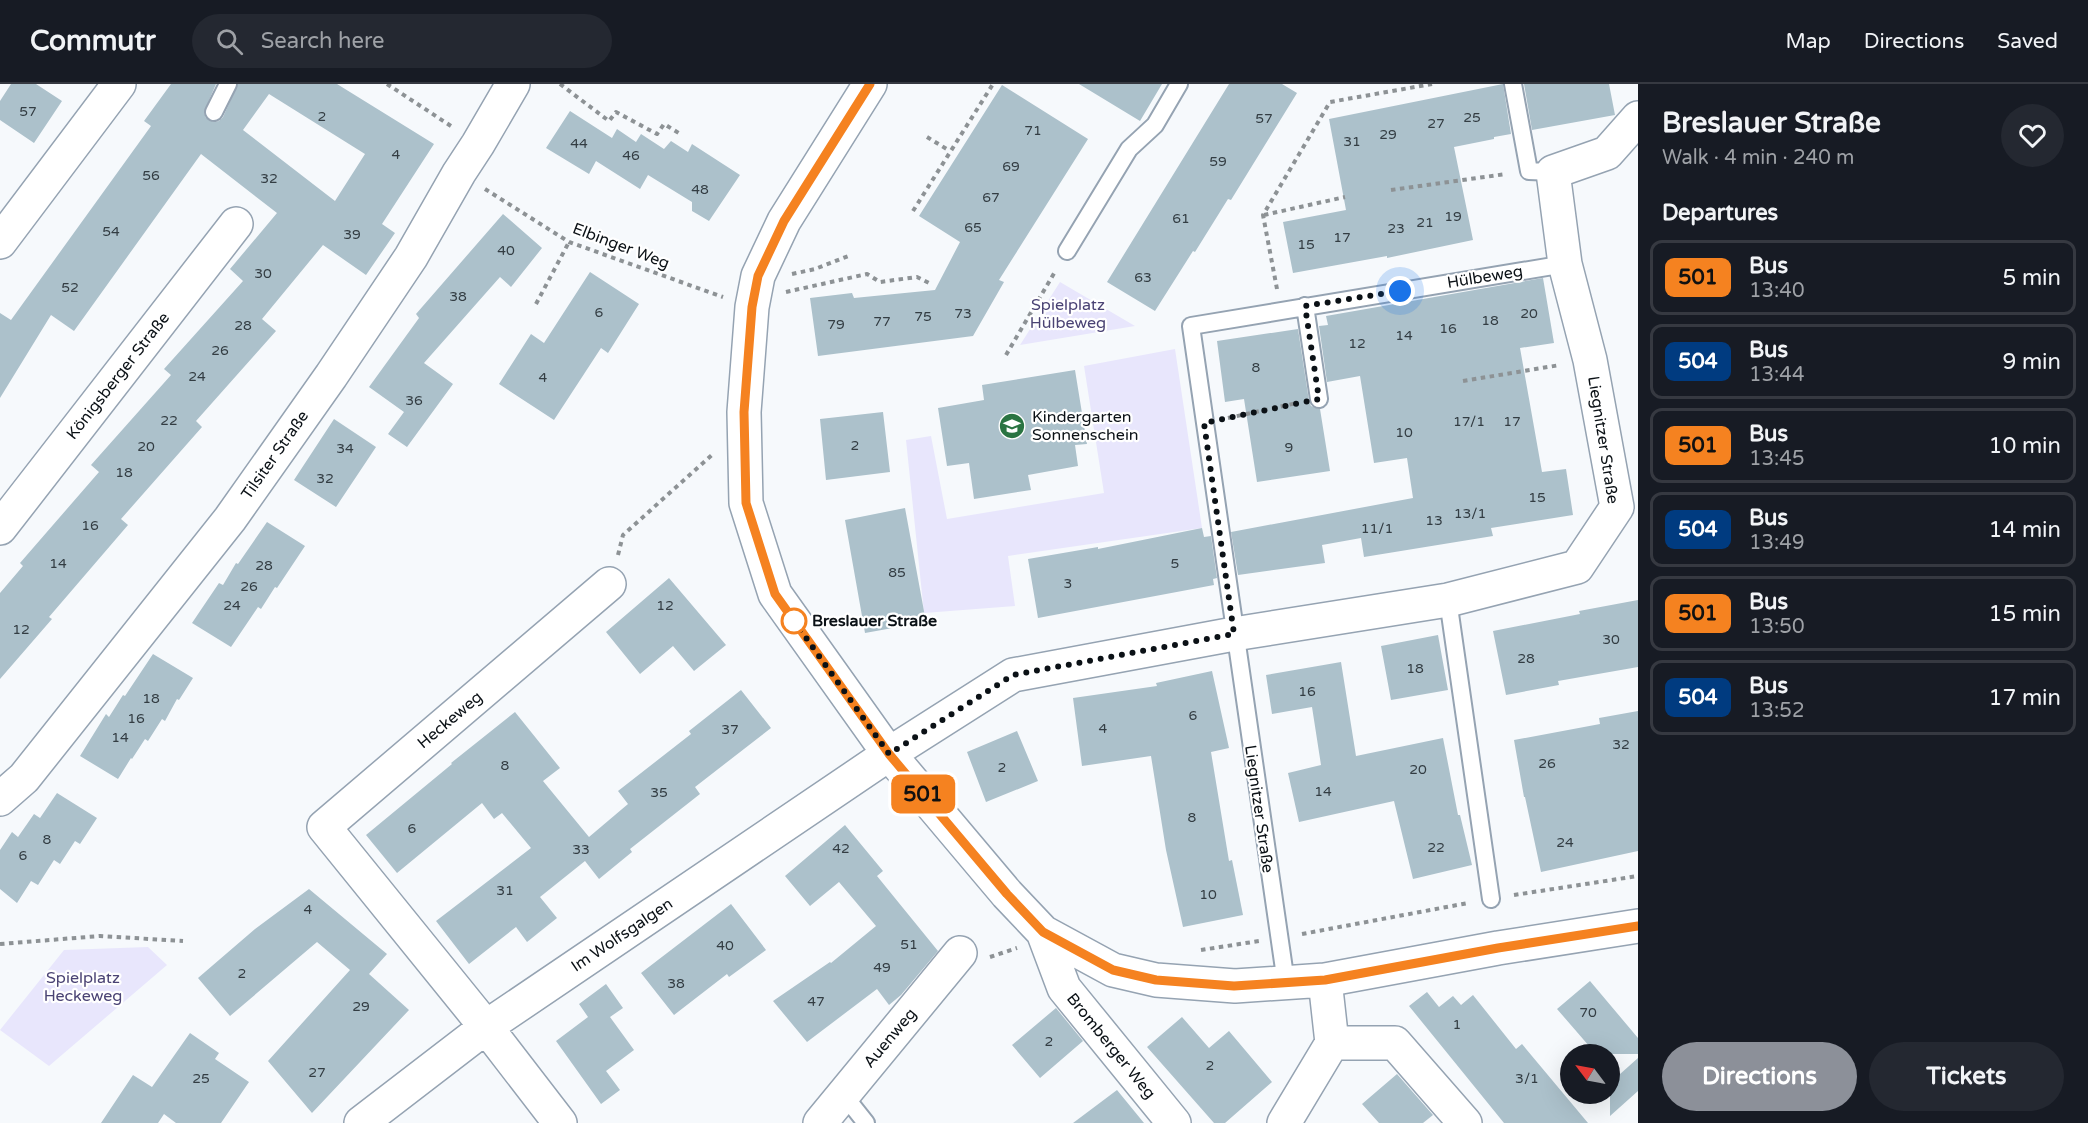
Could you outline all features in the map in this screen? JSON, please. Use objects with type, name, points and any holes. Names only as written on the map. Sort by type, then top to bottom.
[{"type":"street","points":[[0,242],[119,84]]},
{"type":"street","name":"Tilsiter Straße","points":[[0,800],[24,778],[230,519],[331,376],[411,257],[513,84]]},
{"type":"street","points":[[870,84],[784,221],[758,276],[752,307],[744,425],[746,503],[775,594],[889,754],[1007,894],[1038,927],[1113,970],[1156,980],[1234,986],[1325,980],[1498,948],[1638,926]]},
{"type":"street","points":[[1541,171],[1607,153],[1638,118]]},
{"type":"street","name":"Liegnitzer Straße","points":[[889,754],[1013,675],[1234,634],[1448,600],[1577,567],[1617,507],[1590,360],[1541,171]]},
{"type":"street","name":"Königsberger Straße","points":[[0,528],[236,224]]},
{"type":"street","name":"Heckeweg","points":[[486,1027],[324,827],[609,584]]},
{"type":"street","name":"Im Wolfsgalgen","points":[[361,1123],[486,1027],[889,754]]},
{"type":"street","name":"Bromberger Weg","points":[[1038,927],[1064,988],[1174,1123]]},
{"type":"street","name":"Auenweg","points":[[820,1123],[960,953]]},
{"type":"street","points":[[1284,1123],[1332,1043],[1325,980]]},
{"type":"street","points":[[486,1027],[560,1123]]},
{"type":"street","points":[[1332,1043],[1395,1043],[1465,1123]]},
{"type":"lane","points":[[214,112],[228,84]]},
{"type":"lane","points":[[1067,251],[1129,149],[1155,125],[1179,84]]},
{"type":"lane","name":"Liegnitzer Straße","points":[[1513,84],[1541,171]]},
{"type":"lane","name":"Hülbeweg","points":[[1191,326],[1565,264]]},
{"type":"lane","points":[[1305,306],[1319,399]]},
{"type":"lane","name":"Liegnitzer Straße","points":[[1191,326],[1286,983]]},
{"type":"lane","points":[[1448,600],[1491,899]]},
{"type":"lane","points":[[843,1094],[866,1123]]},
{"type":"path","points":[[387,84],[428,111]]},
{"type":"path","points":[[560,84],[609,121],[616,112],[657,134],[664,124],[682,135]]},
{"type":"path","points":[[913,211],[993,84]]},
{"type":"path","points":[[1281,311],[1263,215],[1330,102],[1432,84]]},
{"type":"path","points":[[927,137],[950,151]]},
{"type":"path","points":[[1391,190],[1541,171]]},
{"type":"path","name":"Elbinger Weg","points":[[459,173],[569,242],[752,307]]},
{"type":"path","points":[[1263,215],[1345,197]]},
{"type":"path","points":[[536,304],[569,242]]},
{"type":"path","points":[[1006,355],[1067,251]]},
{"type":"path","points":[[794,274],[815,269],[851,255]]},
{"type":"path","points":[[804,288],[867,274],[880,282],[917,277],[931,284]]},
{"type":"path","points":[[1463,381],[1590,360]]},
{"type":"path","points":[[1204,423],[1319,399]]},
{"type":"path","points":[[609,584],[623,535],[744,425]]},
{"type":"path","points":[[1200,950],[1278,939],[1491,899],[1638,876]]},
{"type":"path","points":[[960,953],[986,958],[1018,948],[1038,927]]},
{"type":"path","points":[[0,945],[100,936],[183,941]]},
{"type":"green space","name":"Spielplatz Hülbeweg","points":[[1060,282],[1135,326],[1020,345]]},
{"type":"green space","points":[[1175,349],[1202,528],[1008,556],[1015,606],[924,613],[906,440],[931,436],[947,519],[1104,493],[1084,366]]},
{"type":"green space","name":"Spielplatz Heckeweg","points":[[148,947],[167,965],[49,1066],[0,1030],[64,950]]},
{"type":"building","points":[[11,84],[36,84],[62,101],[34,143],[0,120],[0,101]]},
{"type":"building","points":[[171,84],[216,84],[204,112],[206,118],[214,122],[223,117],[238,84],[337,84],[434,144],[382,224],[395,233],[366,275],[323,245],[262,319],[276,331],[196,421],[202,427],[121,519],[128,525],[49,617],[52,619],[0,679],[0,593],[23,566],[20,563],[99,472],[91,465],[171,375],[164,369],[243,281],[230,269],[277,213],[201,154],[74,331],[51,315],[0,398],[0,313],[11,320],[151,126],[144,121]],"holes":[[[269,94],[365,154],[335,201],[243,130]]]},
{"type":"building","points":[[1079,84],[1162,84],[1140,121]]},
{"type":"building","points":[[1229,84],[1282,84],[1297,93],[1231,200],[1228,199],[1155,311],[1107,282]]},
{"type":"building","points":[[1503,84],[1511,134],[1454,147],[1473,240],[1387,258],[1387,256],[1293,273],[1283,222],[1346,210],[1329,119]]},
{"type":"building","points":[[1524,84],[1609,84],[1615,115],[1532,130]]},
{"type":"building","points":[[1002,85],[1088,139],[999,280],[1004,282],[973,336],[818,356],[810,298],[852,293],[854,298],[935,290],[960,242],[919,216]]},
{"type":"building","points":[[570,111],[612,138],[617,129],[636,142],[641,134],[664,149],[671,141],[688,152],[692,144],[740,175],[709,221],[692,211],[692,202],[648,175],[640,189],[596,161],[589,174],[546,148]]},
{"type":"building","points":[[503,214],[542,248],[511,287],[500,277],[424,363],[453,384],[407,447],[388,434],[404,412],[369,387],[419,318],[416,314]]},
{"type":"building","points":[[590,272],[639,304],[608,353],[601,348],[554,420],[499,384],[531,334],[544,343]]},
{"type":"building","points":[[1543,278],[1554,343],[1520,348],[1542,472],[1566,469],[1573,515],[1491,528],[1493,536],[1364,557],[1361,538],[1322,545],[1325,563],[1238,575],[1231,532],[1413,498],[1407,458],[1374,463],[1360,376],[1327,382],[1319,326],[1328,325],[1326,316]]},
{"type":"building","points":[[1298,329],[1309,401],[1311,406],[1320,409],[1330,471],[1257,482],[1244,399],[1225,402],[1217,341]]},
{"type":"building","name":"Kindergarten Sonnenschein","points":[[1075,370],[1087,444],[1075,445],[1078,466],[1028,475],[1031,490],[974,499],[969,463],[947,466],[938,408],[984,400],[982,385]]},
{"type":"building","points":[[883,412],[890,472],[826,480],[820,419]]},
{"type":"building","points":[[334,419],[376,447],[336,507],[294,480]]},
{"type":"building","points":[[905,508],[926,622],[865,633],[845,520]]},
{"type":"building","points":[[267,522],[305,546],[277,588],[275,587],[261,609],[258,607],[231,647],[192,623],[219,583],[223,585],[236,563],[238,564]]},
{"type":"building","points":[[1202,528],[1204,537],[1211,536],[1217,578],[1213,579],[1214,585],[1038,618],[1028,559],[1098,547],[1098,549]]},
{"type":"building","points":[[669,578],[726,645],[694,671],[673,646],[640,674],[606,632]]},
{"type":"building","points":[[1638,600],[1638,667],[1558,681],[1559,685],[1506,695],[1493,631]]},
{"type":"building","points":[[1438,635],[1448,690],[1391,700],[1381,646]]},
{"type":"building","points":[[153,654],[193,678],[179,700],[177,699],[165,721],[162,719],[148,741],[145,739],[118,779],[80,756],[106,714],[109,717]]},
{"type":"building","points":[[1341,662],[1356,756],[1443,738],[1458,815],[1460,815],[1472,865],[1413,879],[1394,801],[1299,822],[1288,773],[1321,765],[1312,707],[1272,714],[1266,675]]},
{"type":"building","points":[[1212,671],[1229,748],[1211,752],[1229,861],[1232,860],[1243,915],[1183,927],[1166,850],[1151,756],[1082,766],[1073,698],[1157,686],[1156,683]]},
{"type":"building","points":[[741,690],[771,728],[695,787],[700,794],[630,849],[632,852],[599,879],[585,861],[540,897],[557,918],[527,942],[516,927],[469,964],[436,921],[531,848],[502,813],[494,819],[482,803],[397,873],[366,835],[515,712],[560,768],[543,781],[589,837],[628,804],[618,791],[691,734],[689,731]]},
{"type":"building","points":[[1638,711],[1638,851],[1541,872],[1514,740],[1600,724],[1599,718]]},
{"type":"building","points":[[1017,731],[1038,781],[986,802],[967,752]]},
{"type":"building","points":[[57,793],[97,818],[80,844],[75,841],[60,864],[54,860],[38,885],[31,881],[17,903],[0,889],[0,850],[12,832],[18,837],[34,814],[40,818]]},
{"type":"building","points":[[845,825],[883,871],[877,876],[938,951],[901,995],[889,1005],[877,989],[807,1042],[773,1001],[831,963],[876,926],[839,882],[810,906],[785,876]]},
{"type":"building","points":[[309,889],[387,954],[369,974],[409,1010],[312,1113],[268,1061],[350,970],[317,942],[230,1016],[198,978],[255,929]]},
{"type":"building","points":[[731,904],[766,950],[729,977],[727,974],[674,1015],[641,973]]},
{"type":"building","points":[[1590,981],[1638,1038],[1638,1054],[1620,1054],[1620,1044],[1587,1044],[1557,1009]]},
{"type":"building","points":[[606,984],[623,1008],[610,1017],[634,1050],[606,1071],[620,1090],[601,1104],[556,1041],[588,1017],[579,1004]]},
{"type":"building","points":[[1427,992],[1439,1007],[1453,996],[1461,1005],[1473,995],[1516,1049],[1522,1044],[1560,1089],[1560,1104],[1572,1104],[1588,1123],[1504,1123],[1409,1006]]},
{"type":"building","points":[[1056,1008],[1083,1041],[1040,1078],[1012,1045]]},
{"type":"building","points":[[1182,1017],[1209,1048],[1229,1031],[1272,1082],[1225,1123],[1214,1123],[1147,1047]]},
{"type":"building","points":[[190,1033],[219,1053],[215,1059],[249,1082],[221,1123],[176,1123],[164,1114],[158,1123],[101,1123],[133,1075],[152,1087]]},
{"type":"building","points":[[1638,1058],[1638,1091],[1610,1116],[1610,1104],[1620,1104],[1620,1074]]},
{"type":"building","points":[[1397,1074],[1433,1115],[1423,1123],[1379,1123],[1362,1104]]},
{"type":"building","points":[[1117,1090],[1144,1123],[1073,1123]]},
{"type":"bus line","name":"501","points":[[870,84],[784,221],[758,276],[752,307],[744,412],[746,503],[775,594],[889,754],[1033,923],[1043,932],[1113,970],[1156,980],[1234,986],[1325,980],[1498,948],[1638,926]]},
{"type":"place","name":"Kindergarten Sonnenschein","points":[[1012,426]]},
{"type":"place","name":"Breslauer Straße","points":[[794,621]]},
{"type":"route","points":[[794,621],[889,754],[1013,675],[1234,634],[1204,423],[1319,399],[1305,306],[1400,291]]}]
